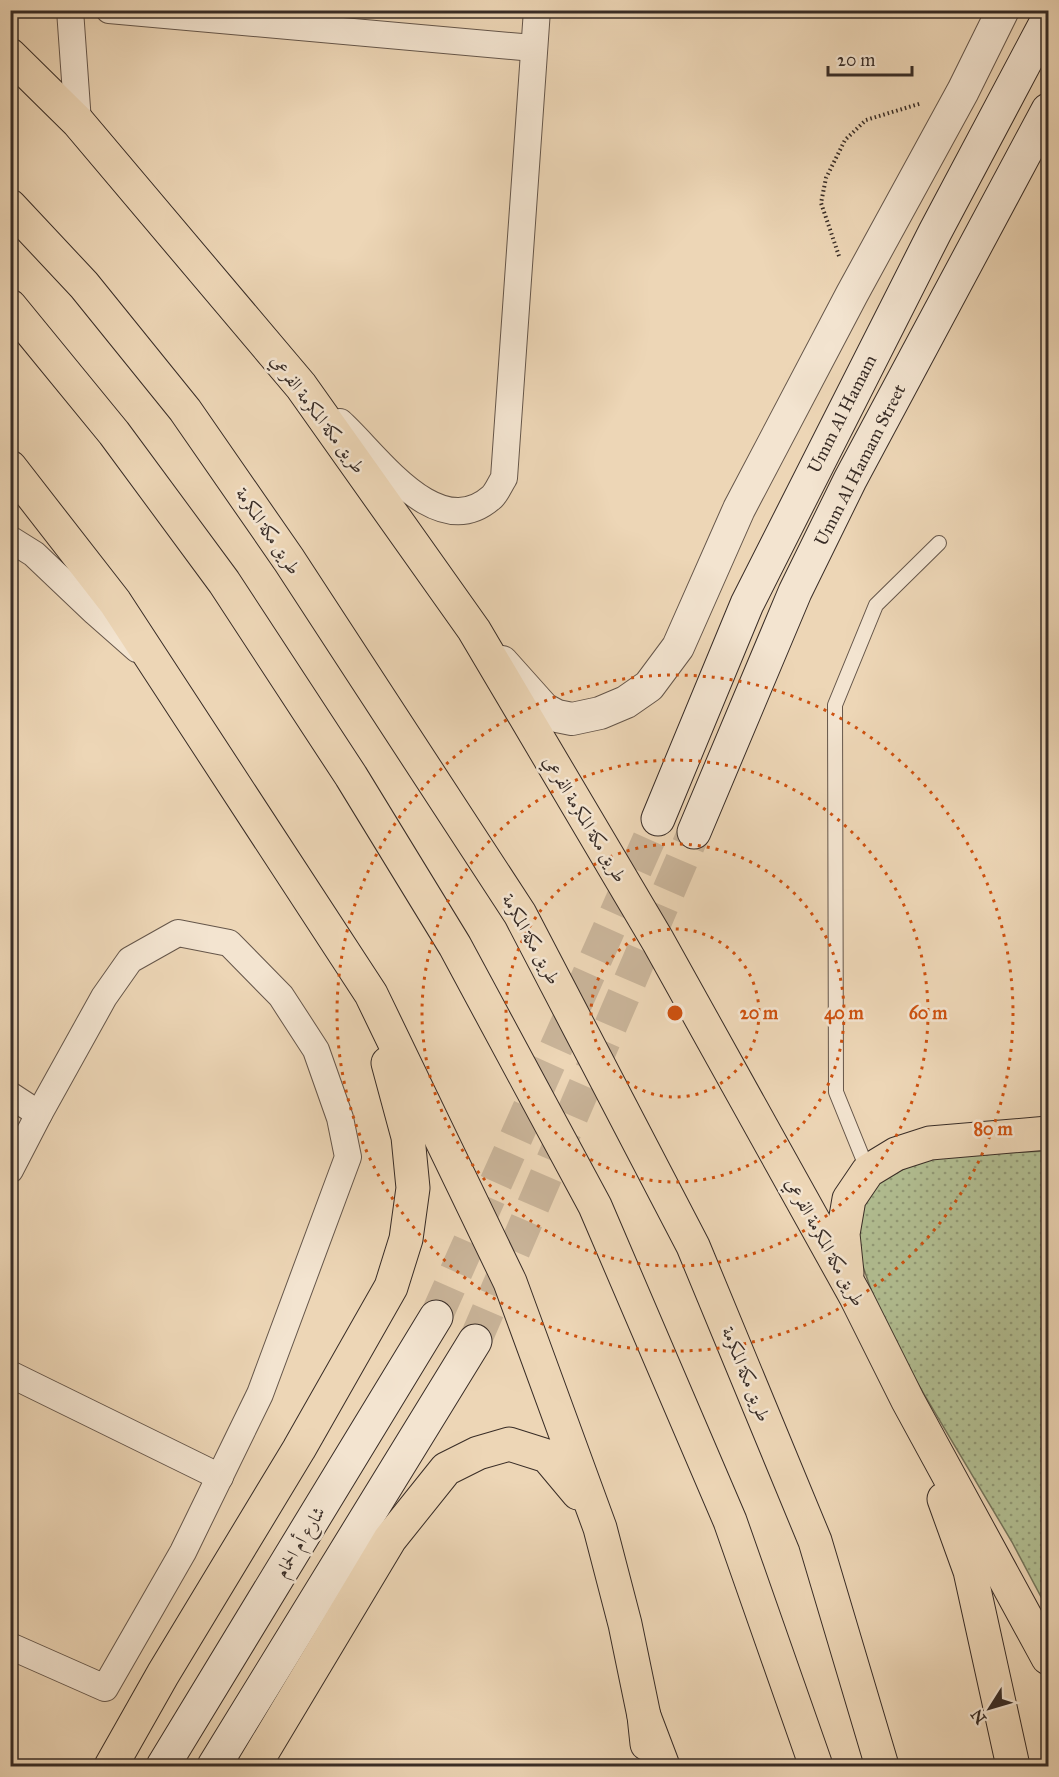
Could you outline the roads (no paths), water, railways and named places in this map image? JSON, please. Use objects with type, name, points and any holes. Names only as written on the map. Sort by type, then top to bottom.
[{"type":"main road","name":"Umm Al Hamam","points":[[658,819],[747,604],[935,232],[1048,19]]},
{"type":"main road","name":"طريق مكة المكرمة الفرعي","points":[[10,55],[78,122],[301,386],[474,630],[658,941],[856,1297],[908,1401],[1048,1658]]},
{"type":"main road","name":"Umm Al Hamam Street","points":[[694,832],[795,592],[850,480],[1048,110]]},
{"type":"main road","name":"طريق مكة المكرمة","points":[[10,206],[84,285],[185,410],[289,560],[520,914],[693,1246],[815,1541],[882,1767]]},
{"type":"main road","points":[[10,306],[114,433],[224,582],[351,776],[455,946],[595,1206],[730,1521],[816,1767]]},
{"type":"main road","points":[[10,467],[115,602],[371,994],[510,1282],[600,1528],[625,1624],[644,1716],[650,1767]]},
{"type":"main road","points":[[111,1767],[163,1674],[299,1449],[391,1287],[406,1239],[413,1188],[408,1137],[371,994]]},
{"type":"main road","points":[[856,1297],[845,1269],[843,1234],[849,1199],[868,1171],[896,1154],[930,1143],[1048,1133]]},
{"type":"main road","name":"شارع أم الحمام","points":[[164,1767],[436,1317]]},
{"type":"main road","points":[[214,1767],[475,1341]]},
{"type":"main road","points":[[908,1401],[970,1572],[1013,1767]]},
{"type":"main road","points":[[254,1767],[390,1539],[446,1469],[478,1453],[509,1444],[547,1456],[576,1489],[600,1528]]},
{"type":"main road","points":[[644,1716],[663,1767]]},
{"type":"street","points":[[70,10],[78,122]]},
{"type":"street","points":[[109,10],[533,48]]},
{"type":"street","points":[[301,386],[343,425],[399,483],[446,511],[468,511],[492,496],[504,478],[537,10]]},
{"type":"street","points":[[474,630],[544,708],[557,716],[572,719],[600,713],[626,702],[649,686],[678,647],[739,509],[852,294],[963,91],[1003,10]]},
{"type":"street","points":[[10,539],[34,554],[161,670]]},
{"type":"street","points":[[10,1170],[104,997],[130,960],[178,933],[228,944],[281,996],[316,1050],[340,1118],[348,1157],[260,1394],[183,1552],[105,1688],[10,1646]]},
{"type":"street","points":[[10,1095],[39,1114]]},
{"type":"street","points":[[10,1374],[220,1477]]},
{"type":"lane","points":[[868,1171],[836,1092],[835,705],[876,605],[939,543]]},
{"type":"tunnel","points":[[436,1317],[658,819]]},
{"type":"tunnel","points":[[475,1341],[694,832]]}]
